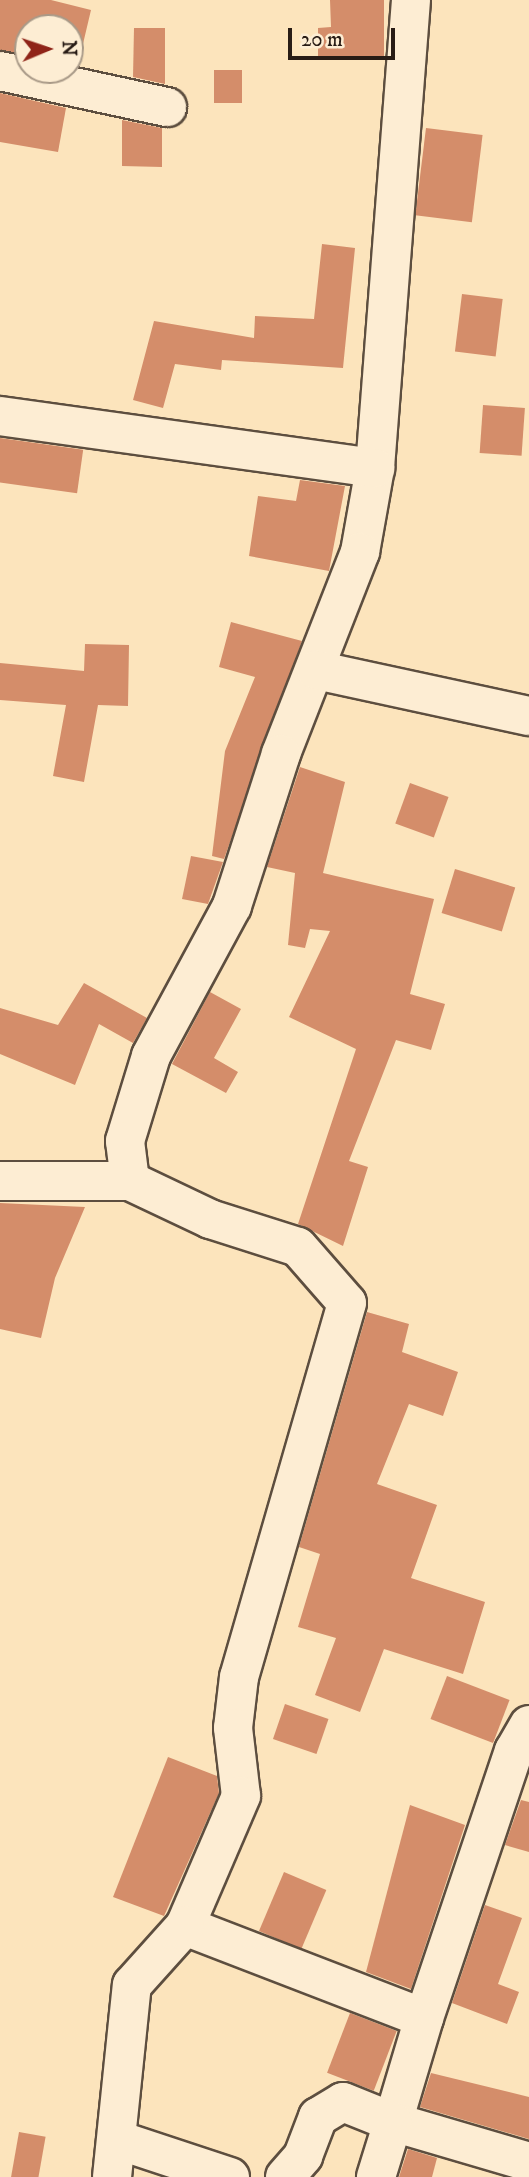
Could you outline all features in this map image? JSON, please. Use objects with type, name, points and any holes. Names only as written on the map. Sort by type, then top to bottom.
[{"type":"street","points":[[130,1181],[125,1141],[151,1056],[232,906],[281,754],[360,552],[375,468],[411,0]]},
{"type":"street","points":[[0,71],[167,107]]},
{"type":"street","points":[[0,416],[375,468]]},
{"type":"street","points":[[316,670],[529,716]]},
{"type":"street","points":[[0,1181],[130,1181],[209,1219],[298,1247],[347,1303],[239,1677],[233,1728],[241,1796],[185,1926],[132,1985],[115,2159],[230,2177]]},
{"type":"street","points":[[376,2177],[424,2018],[514,1751],[529,1725]]},
{"type":"street","points":[[185,1926],[424,2018]]},
{"type":"street","points":[[285,2177],[303,2156],[318,2117],[343,2102],[393,2122],[529,2162]]},
{"type":"building","points":[[0,0],[51,0],[91,10],[84,40],[84,14],[14,14],[14,52],[0,50]]},
{"type":"building","points":[[330,0],[384,0],[384,60],[318,60],[318,28],[331,27]]},
{"type":"building","points":[[134,28],[165,28],[165,84],[133,77]]},
{"type":"building","points":[[214,70],[242,70],[242,103],[214,103]]},
{"type":"building","points":[[0,93],[66,108],[58,152],[0,142]]},
{"type":"building","points":[[122,120],[162,128],[162,167],[122,166]]},
{"type":"building","points":[[426,128],[483,135],[472,222],[415,215]]},
{"type":"building","points":[[322,244],[355,248],[343,368],[222,360],[221,370],[175,364],[163,408],[133,400],[154,321],[254,338],[255,316],[314,319]]},
{"type":"building","points":[[462,294],[503,299],[496,357],[455,352]]},
{"type":"building","points":[[483,405],[525,408],[522,456],[480,453]]},
{"type":"building","points":[[0,438],[83,450],[77,493],[0,482]]},
{"type":"building","points":[[300,480],[345,486],[329,571],[249,556],[258,496],[296,501]]},
{"type":"building","points":[[231,622],[302,641],[224,859],[212,856],[225,751],[255,677],[219,667]]},
{"type":"building","points":[[85,644],[129,645],[128,706],[98,705],[84,782],[53,776],[66,705],[0,700],[0,663],[84,671]]},
{"type":"building","points":[[300,767],[345,782],[323,873],[434,899],[410,994],[445,1004],[431,1050],[396,1040],[349,1161],[368,1167],[343,1246],[298,1224],[356,1049],[289,1017],[330,931],[310,929],[305,948],[288,945],[295,873],[267,867]]},
{"type":"building","points":[[410,783],[449,797],[434,837],[395,823]]},
{"type":"building","points":[[191,856],[223,862],[208,904],[182,899]]},
{"type":"building","points":[[455,869],[515,887],[502,931],[442,913]]},
{"type":"building","points":[[84,983],[147,1018],[133,1043],[99,1024],[75,1085],[0,1054],[0,1008],[58,1025]]},
{"type":"building","points":[[210,992],[241,1009],[214,1058],[238,1072],[226,1093],[172,1064]]},
{"type":"building","points":[[0,1203],[85,1207],[55,1278],[41,1338],[0,1329]]},
{"type":"building","points":[[367,1312],[409,1324],[402,1352],[458,1372],[443,1416],[409,1404],[377,1484],[437,1505],[411,1578],[485,1602],[463,1674],[384,1649],[360,1712],[315,1695],[336,1638],[298,1627],[320,1554],[299,1547]]},
{"type":"building","points":[[447,1676],[510,1700],[493,1743],[431,1719]]},
{"type":"building","points":[[285,1704],[328,1719],[316,1754],[273,1739]]},
{"type":"building","points":[[168,1757],[217,1776],[219,1793],[164,1916],[113,1897]]},
{"type":"building","points":[[521,1800],[529,1802],[529,1852],[505,1845]]},
{"type":"building","points":[[410,1805],[465,1825],[411,1989],[366,1972]]},
{"type":"building","points":[[284,1872],[326,1890],[301,1949],[259,1931]]},
{"type":"building","points":[[485,1905],[522,1918],[498,1984],[519,1992],[507,2024],[452,2003]]},
{"type":"building","points":[[350,2013],[397,2031],[374,2091],[327,2073]]},
{"type":"building","points":[[431,2073],[529,2097],[529,2139],[420,2107]]},
{"type":"building","points":[[19,2132],[46,2137],[38,2177],[11,2177]]},
{"type":"building","points":[[408,2149],[437,2158],[432,2177],[399,2177]]}]
